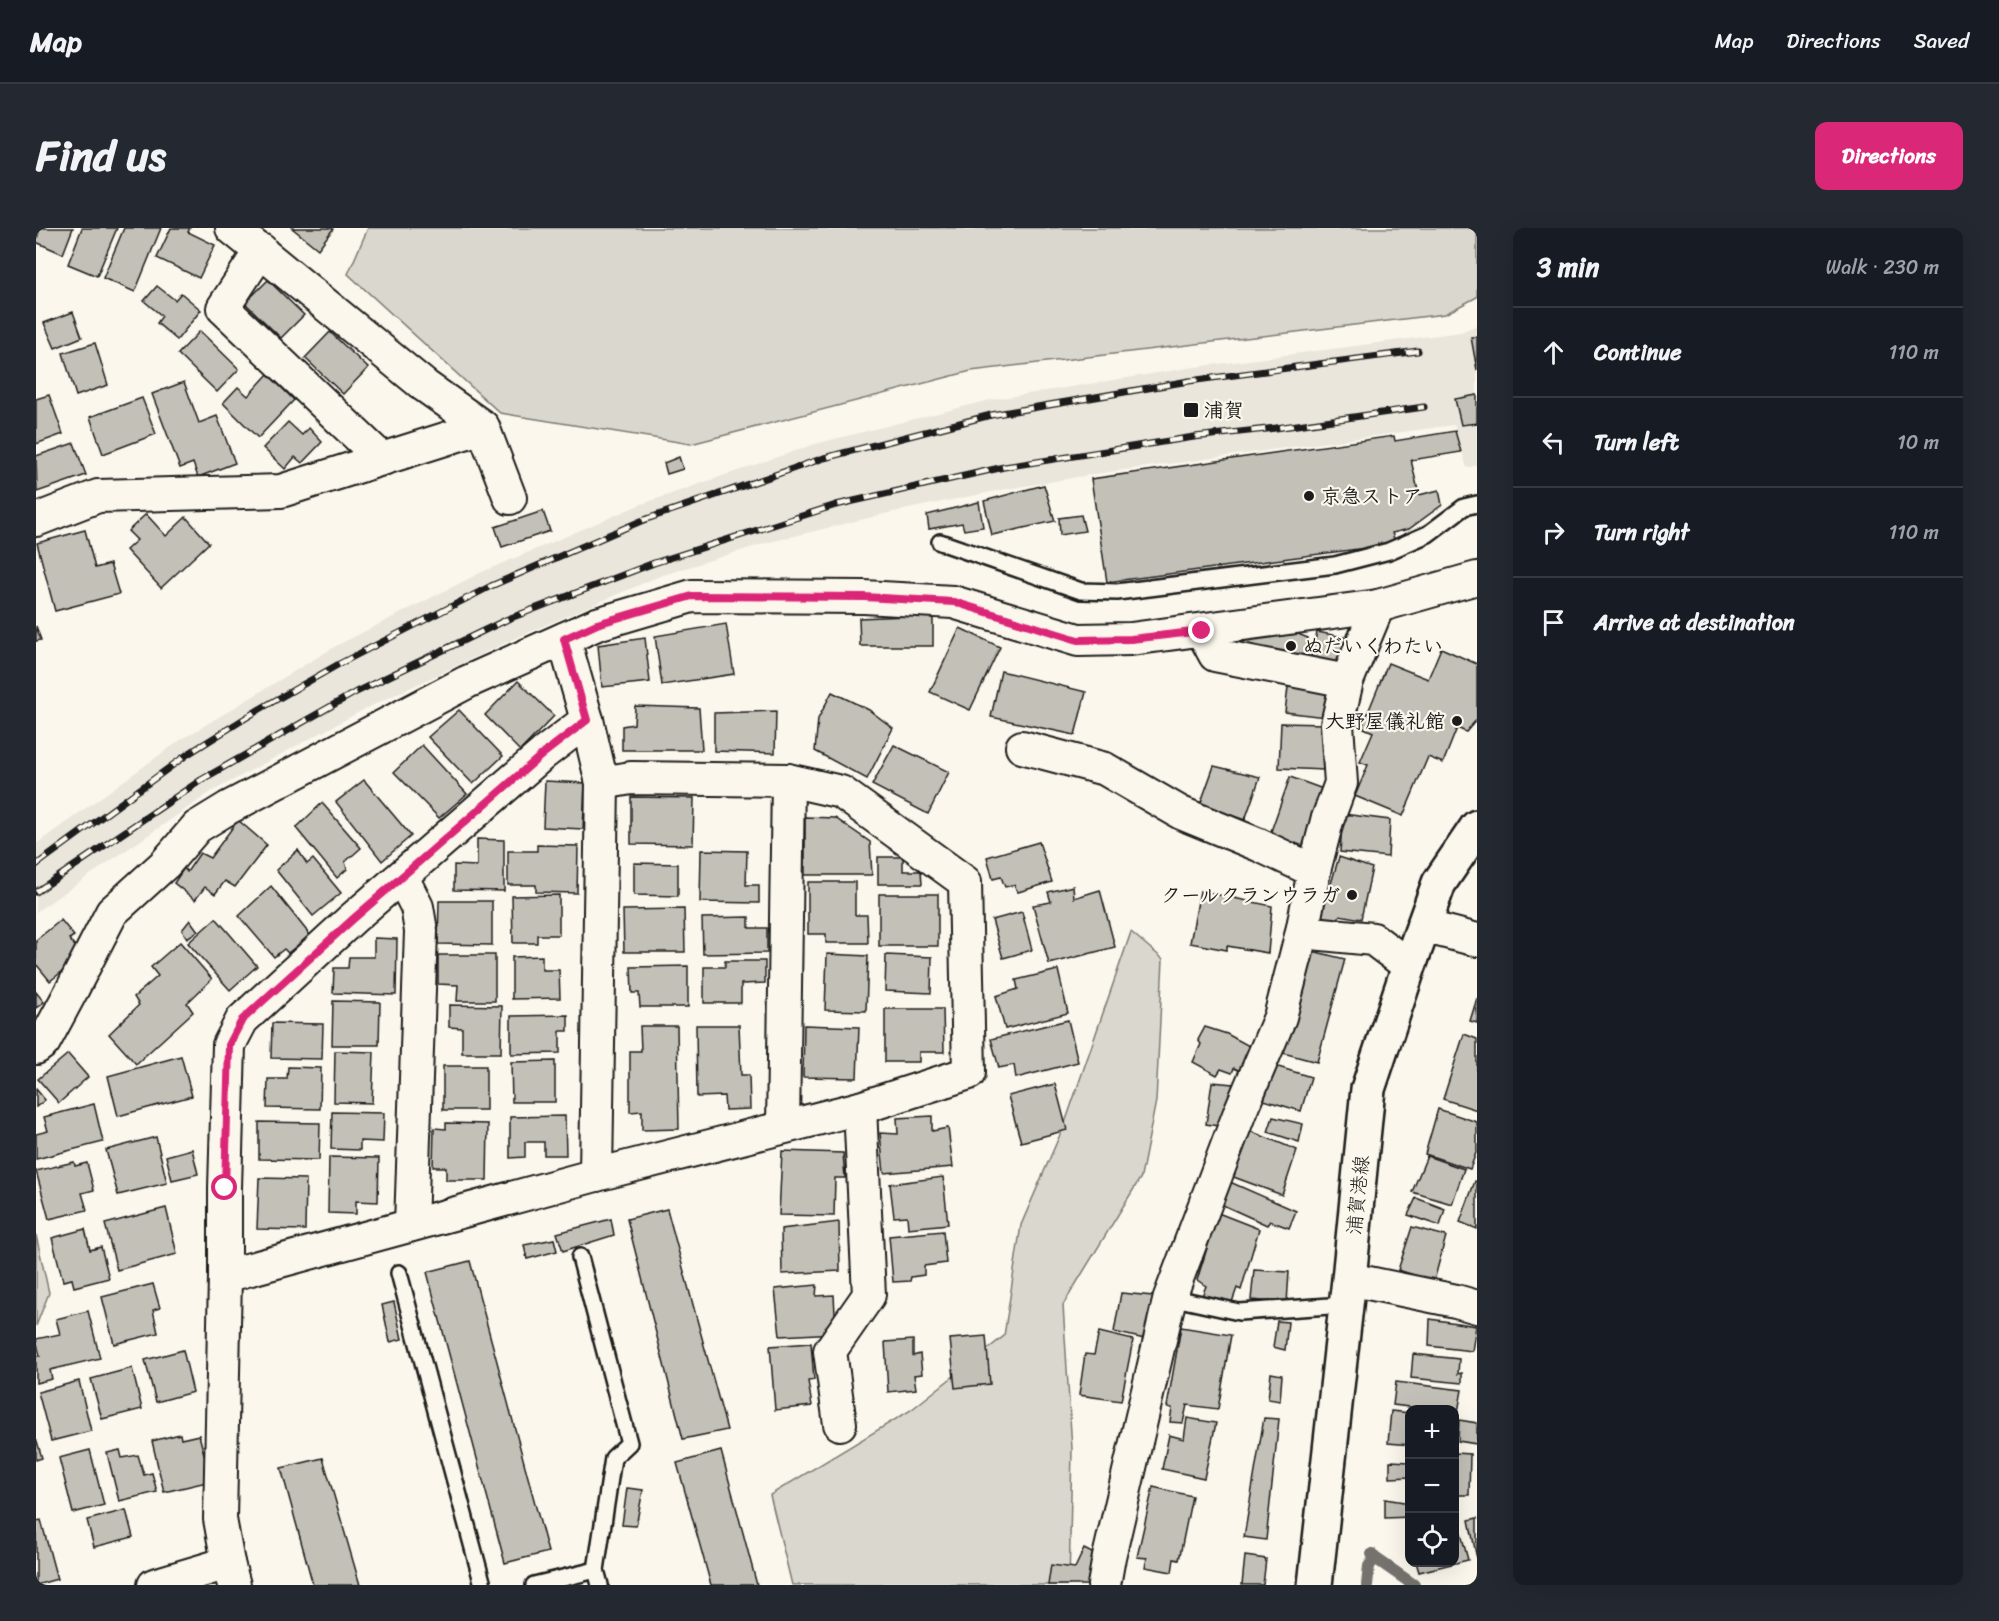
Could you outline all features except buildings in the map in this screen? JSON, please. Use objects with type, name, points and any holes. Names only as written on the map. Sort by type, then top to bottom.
[{"type":"main road","name":"浦賀港線","points":[[1315,1585],[1368,1089],[1439,883],[1477,826]]},
{"type":"street","points":[[232,228],[425,386],[483,427],[510,498]]},
{"type":"street","points":[[261,250],[223,308],[382,459]]},
{"type":"street","points":[[36,520],[98,496],[281,491],[483,427]]},
{"type":"street","points":[[36,1048],[44,1042],[112,912],[165,864],[197,827],[228,808],[467,682],[597,624],[692,596],[864,597],[954,602],[1078,640],[1131,639],[1378,606],[1477,578]]},
{"type":"street","points":[[1104,1585],[1170,1297],[1240,1112],[1280,1017],[1327,821],[1341,783],[1337,724],[1347,681],[1378,606]]},
{"type":"street","points":[[1202,631],[1215,655],[1347,681]]},
{"type":"street","points":[[564,639],[602,783],[596,1175]]},
{"type":"street","points":[[154,1585],[231,1574],[220,1519],[229,1045],[242,1020],[352,920],[544,753],[587,720]]},
{"type":"street","points":[[1022,747],[1106,769],[1181,813],[1259,845],[1314,871]]},
{"type":"street","points":[[225,1276],[596,1175],[860,1108],[969,1073],[965,882],[841,792],[788,780],[631,778],[602,783]]},
{"type":"street","points":[[783,1127],[788,780]]},
{"type":"street","points":[[402,877],[417,908],[421,931],[411,1225]]},
{"type":"street","points":[[1423,926],[1477,940]]},
{"type":"street","points":[[1302,932],[1373,939],[1409,966]]},
{"type":"street","points":[[840,1424],[830,1351],[869,1295],[860,1108]]},
{"type":"street","points":[[1347,1292],[1456,1301],[1477,1307]]},
{"type":"lane","points":[[940,542],[1081,591],[1117,592],[1335,565],[1389,551],[1428,534],[1464,507],[1477,504]]},
{"type":"lane","points":[[534,1585],[598,1577],[613,1458],[628,1443],[580,1257]]},
{"type":"lane","points":[[399,1273],[483,1585]]},
{"type":"lane","points":[[1170,1297],[1239,1312],[1347,1292]]},
{"type":"shaded area","points":[[368,228],[1477,228],[1477,297],[1445,314],[971,371],[691,444],[500,413],[348,274]]},
{"type":"shaded area","points":[[1477,325],[1477,465],[1467,468],[1454,425],[1095,474],[1001,490],[893,512],[766,543],[660,576],[518,637],[365,709],[211,792],[36,912],[36,844],[179,741],[336,646],[482,572],[639,505],[815,444],[990,400],[1188,368],[1461,332]]},
{"type":"shaded area","points":[[1131,932],[1163,959],[1156,1101],[1141,1177],[1063,1305],[1072,1449],[1069,1585],[792,1585],[770,1495],[911,1410],[1004,1336],[1021,1225],[1065,1123]]},
{"type":"shaded area","points":[[36,1235],[49,1293],[36,1326]]},
{"type":"waterway","points":[[1372,1554],[1414,1585]]},
{"type":"waterway","points":[[1367,1585],[1369,1566],[1375,1558]]},
{"type":"railway","points":[[36,865],[188,754],[339,664],[491,586],[641,521],[824,458],[991,415],[1189,381],[1418,351]]},
{"type":"railway","points":[[36,892],[201,780],[356,692],[508,619],[654,563],[836,505],[1004,467],[1194,437],[1424,407]]},
{"type":"place","name":"浦賀","points":[[1191,410]]},
{"type":"place","name":"京急ストア","points":[[1309,496]]},
{"type":"place","name":"ぬだいくわたい","points":[[1291,646]]},
{"type":"place","name":"大野屋儀礼館","points":[[1457,721]]},
{"type":"place","name":"クールクランウラガ","points":[[1352,895]]},
{"type":"route","points":[[225,1188],[229,1045],[242,1020],[352,920],[544,753],[587,720],[564,639],[597,624],[692,596],[864,597],[954,602],[1078,640],[1131,639],[1202,631]]}]
